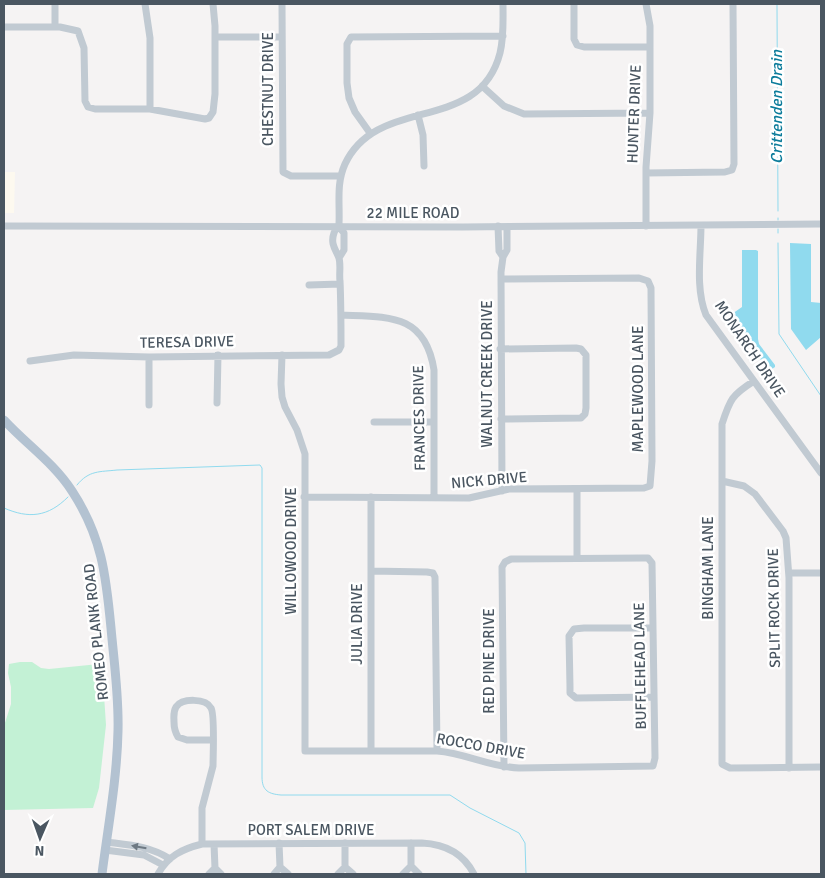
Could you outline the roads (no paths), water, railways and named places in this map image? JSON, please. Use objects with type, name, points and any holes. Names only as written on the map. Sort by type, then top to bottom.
[{"type":"main road","name":"ROMEO PLANK ROAD","points":[[4,420],[46,461],[70,488],[92,528],[103,560],[118,716],[116,756],[102,874]]},
{"type":"street","points":[[55,4],[55,27]]},
{"type":"street","points":[[145,4],[150,38],[150,109]]},
{"type":"street","points":[[4,26],[75,29],[81,36],[84,55],[85,101],[88,107],[95,109],[150,109],[200,119],[209,118],[213,112],[215,99],[213,4]]},
{"type":"street","name":"CHESTNUT DRIVE","points":[[282,4],[282,169],[284,174],[291,176],[341,176]]},
{"type":"street","points":[[341,315],[339,258],[334,250],[334,233],[339,227],[338,200],[341,176],[351,154],[370,133],[392,122],[457,104],[482,86],[498,60],[503,36],[503,4]]},
{"type":"street","points":[[574,4],[574,38],[577,45],[584,47],[650,47]]},
{"type":"street","name":"HUNTER DRIVE","points":[[646,4],[649,18],[650,47],[646,226]]},
{"type":"street","points":[[646,173],[725,172],[732,170],[734,164],[733,4]]},
{"type":"street","points":[[370,133],[355,112],[349,98],[347,83],[349,38],[353,36],[503,36]]},
{"type":"street","points":[[215,37],[282,37]]},
{"type":"street","points":[[482,86],[504,106],[524,114],[650,114]]},
{"type":"street","points":[[418,116],[423,135],[424,166]]},
{"type":"street","name":"22 MILE ROAD","points":[[4,226],[339,227],[821,224]]},
{"type":"street","name":"MONARCH DRIVE","points":[[701,225],[701,288],[702,305],[706,315],[821,473]]},
{"type":"street","name":"WALNUT CREEK DRIVE","points":[[498,226],[499,251],[502,257],[500,350],[502,491]]},
{"type":"street","name":"WALNUT CREEK DRIVE","points":[[502,257],[507,250],[507,226]]},
{"type":"street","name":"MAPLEWOOD LANE","points":[[501,280],[639,278],[648,281],[651,288],[652,484],[647,488]]},
{"type":"street","points":[[309,285],[340,284]]},
{"type":"street","name":"TERESA DRIVE","points":[[30,361],[74,356],[329,355],[339,350],[341,346],[341,315]]},
{"type":"street","name":"FRANCES DRIVE","points":[[341,315],[397,319],[408,324],[426,342],[431,354],[434,370],[434,498]]},
{"type":"street","points":[[500,350],[581,349],[586,355],[586,408],[585,414],[581,418],[501,419]]},
{"type":"street","points":[[217,403],[218,355]]},
{"type":"street","name":"WILLOWOOD DRIVE","points":[[282,355],[281,384],[285,407],[297,430],[305,454],[305,751]]},
{"type":"street","points":[[149,357],[149,405]]},
{"type":"street","name":"BINGHAM LANE","points":[[754,381],[737,392],[727,407],[722,424],[722,764],[730,768],[789,768]]},
{"type":"street","points":[[374,422],[434,422]]},
{"type":"street","name":"SPLIT ROCK DRIVE","points":[[722,481],[744,486],[755,494],[783,530],[788,548],[789,768]]},
{"type":"street","name":"NICK DRIVE","points":[[304,497],[469,498],[502,491],[647,488]]},
{"type":"street","points":[[577,489],[577,558]]},
{"type":"street","name":"JULIA DRIVE","points":[[371,497],[371,750]]},
{"type":"street","name":"RED PINE DRIVE","points":[[504,767],[502,567],[505,562],[511,559],[577,558]]},
{"type":"street","name":"BUFFLEHEAD LANE","points":[[577,558],[644,558],[650,560],[652,566],[654,697],[654,758],[652,766]]},
{"type":"street","points":[[371,571],[433,573],[436,582],[437,751]]},
{"type":"street","points":[[789,573],[821,573]]},
{"type":"street","points":[[653,628],[574,629],[569,636],[570,690],[572,696],[580,698],[654,697]]},
{"type":"street","points":[[202,844],[202,808],[213,766],[213,740],[213,711],[205,702],[187,701],[177,706],[174,714],[174,729],[178,737],[183,739],[213,740]]},
{"type":"street","name":"ROCCO DRIVE","points":[[305,751],[437,751],[504,767],[584,768],[652,766]]},
{"type":"street","points":[[789,768],[821,768]]},
{"type":"street","points":[[274,874],[280,867],[279,843]]},
{"type":"street","points":[[338,874],[345,867],[345,843]]},
{"type":"street","points":[[411,843],[411,866],[419,874]]},
{"type":"street","name":"PORT SALEM DRIVE","points":[[163,864],[183,850],[202,844],[411,843],[441,846],[461,857],[474,874]]},
{"type":"street","points":[[214,844],[215,868],[221,874]]},
{"type":"street","points":[[105,846],[144,847],[170,859]]},
{"type":"street","points":[[105,846],[144,855],[163,864],[158,874]]},
{"type":"street","points":[[403,874],[411,866]]},
{"type":"street","points":[[280,867],[288,874]]},
{"type":"street","points":[[345,867],[354,874]]},
{"type":"street","points":[[209,874],[215,868]]},
{"type":"water","points":[[790,243],[811,244],[811,302],[821,303],[821,337],[806,350],[791,329]]},
{"type":"water","points":[[742,250],[758,251],[758,339],[759,344],[775,365],[769,371],[729,316],[742,307]]},
{"type":"waterway","name":"Crittenden Drain","points":[[777,4],[778,211]]},
{"type":"waterway","name":"Crittenden Drain","points":[[778,243],[779,334],[821,396]]},
{"type":"waterway","points":[[77,485],[90,474],[105,471],[260,465],[262,468],[263,786],[270,793],[281,795],[450,795],[470,808],[519,833],[525,843],[526,874]]},
{"type":"waterway","points":[[4,508],[22,514],[38,514],[53,509],[68,497]]}]
